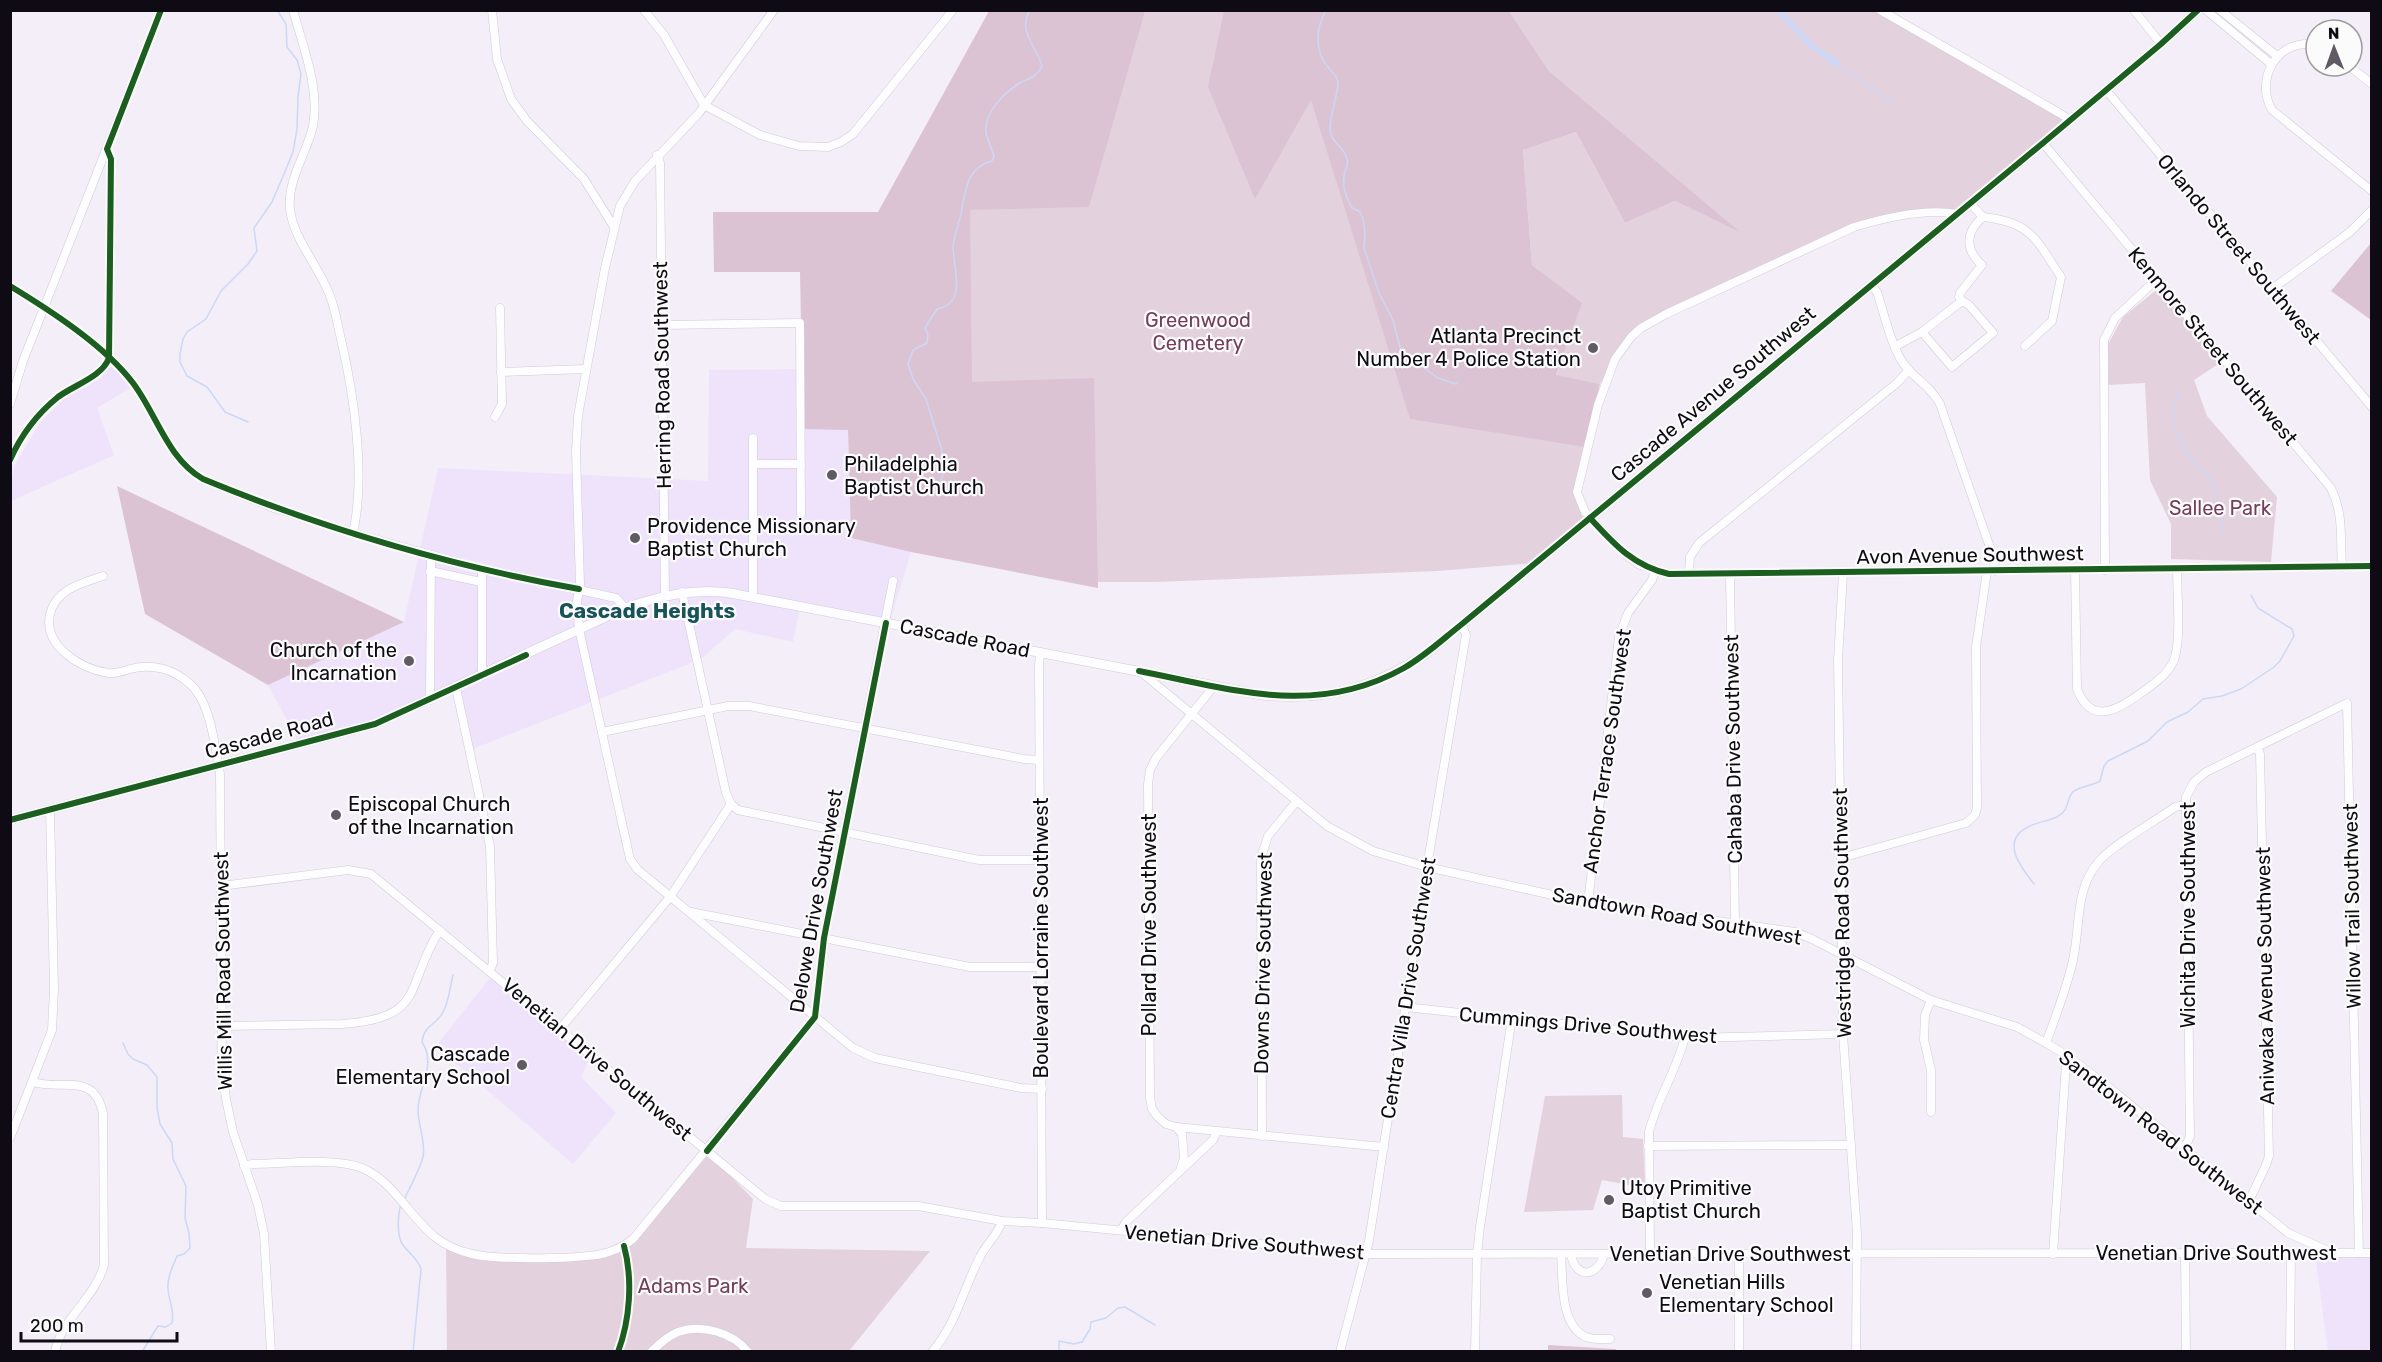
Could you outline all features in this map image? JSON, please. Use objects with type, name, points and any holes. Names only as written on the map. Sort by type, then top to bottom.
[{"type":"main road","name":"Cascade Avenue Southwest","points":[[1209,685],[1287,697],[1317,696],[1348,691],[1405,668],[1462,624],[2043,143],[2198,10]]},
{"type":"main road","name":"Cascade Road","points":[[10,820],[375,724],[625,608],[682,592],[716,591],[753,597],[1209,685]]},
{"type":"street","points":[[10,405],[23,361],[161,10]]},
{"type":"street","points":[[293,10],[309,70],[315,109],[309,137],[292,186],[290,208],[296,228],[329,293],[348,370],[357,451],[353,533]]},
{"type":"street","points":[[492,10],[497,59],[511,99],[527,121],[584,179],[614,227]]},
{"type":"street","points":[[644,10],[664,35],[704,105],[741,126],[780,141],[815,148],[841,142],[853,134],[953,10]]},
{"type":"street","points":[[774,10],[704,105],[657,155],[626,194],[614,227],[578,416],[576,452],[579,629],[630,859],[637,869],[670,897],[853,1048],[875,1058],[1021,1088],[1042,1089]]},
{"type":"street","points":[[1880,10],[2070,120]]},
{"type":"street","points":[[2134,10],[2161,44]]},
{"type":"street","points":[[2206,10],[2271,64]]},
{"type":"street","points":[[2220,10],[2277,56]]},
{"type":"street","points":[[2304,44],[2288,48],[2271,64],[2266,77],[2266,93],[2272,110],[2372,191]]},
{"type":"street","name":"Orlando Street Southwest","points":[[2106,90],[2372,407]]},
{"type":"street","name":"Kenmore Street Southwest","points":[[2043,143],[2331,488],[2338,501],[2341,516],[2342,567]]},
{"type":"street","points":[[10,460],[21,439],[45,409],[71,388],[105,368],[108,358],[111,159],[106,149]]},
{"type":"street","name":"Herring Road Southwest","points":[[657,155],[660,163],[665,595]]},
{"type":"street","points":[[1970,203],[1983,217],[2002,219],[2030,231],[2061,277],[2052,321],[2025,346]]},
{"type":"street","points":[[2272,289],[2350,232],[2372,210]]},
{"type":"street","name":"Avon Avenue Southwest","points":[[1957,214],[1935,212],[1884,219],[1854,227],[1666,314],[1641,328],[1621,349],[1598,405],[1577,492],[1585,512],[1626,555],[1640,565],[1655,571],[1689,574],[2372,566]]},
{"type":"street","points":[[1922,332],[1952,367],[1993,333],[1969,304],[1959,297],[1982,265],[1971,252],[1968,242],[1971,231],[1983,217]]},
{"type":"street","points":[[2104,570],[2104,340],[2115,318],[2157,279]]},
{"type":"street","points":[[1841,858],[1966,823],[1976,815],[1976,647],[1993,556],[1940,404],[1928,386],[1901,361],[1877,292],[1871,285]]},
{"type":"street","points":[[10,286],[45,307],[108,358],[135,385],[177,457],[193,473],[274,508],[353,533],[482,569],[616,598],[625,608]]},
{"type":"street","points":[[1896,346],[1922,332],[1962,301]]},
{"type":"street","points":[[495,417],[502,404],[500,308]]},
{"type":"street","points":[[662,325],[800,323],[801,514]]},
{"type":"street","points":[[501,372],[586,369]]},
{"type":"street","points":[[1689,574],[1690,557],[1700,543],[1897,383],[1909,370]]},
{"type":"street","points":[[753,438],[753,597]]},
{"type":"street","points":[[754,464],[801,464]]},
{"type":"street","points":[[430,700],[431,555]]},
{"type":"street","points":[[482,569],[482,676]]},
{"type":"street","points":[[2075,570],[2077,689],[2087,706],[2106,712],[2122,707],[2161,678],[2172,664],[2177,646],[2176,569]]},
{"type":"street","points":[[430,571],[481,582]]},
{"type":"street","name":"Anchor Terrace Southwest","points":[[1588,903],[1619,637],[1628,613],[1652,580],[1655,571]]},
{"type":"street","name":"Westridge Road Southwest","points":[[1843,573],[1838,660],[1842,954],[1844,1035],[1858,1254],[1856,1352]]},
{"type":"street","name":"Cahaba Drive Southwest","points":[[1730,574],[1735,923]]},
{"type":"street","name":"Willis Mill Road Southwest","points":[[103,576],[67,590],[57,598],[49,616],[55,644],[72,658],[106,673],[151,666],[179,675],[192,685],[201,697],[218,765],[222,1066],[233,1132],[258,1205],[264,1234],[272,1352]]},
{"type":"street","name":"Delowe Drive Southwest","points":[[624,1246],[640,1233],[815,1017],[824,938],[893,581]]},
{"type":"street","points":[[682,592],[726,794],[731,804],[746,813],[979,860],[1040,860]]},
{"type":"street","name":"Centra Villa Drive Southwest","points":[[1340,1352],[1365,1254],[1384,1147],[1427,867],[1466,635],[1462,624]]},
{"type":"street","name":"Boulevard Lorraine Southwest","points":[[1040,652],[1042,1223]]},
{"type":"street","name":"Sandtown Road Southwest","points":[[1139,671],[1327,826],[1357,844],[1390,857],[1427,867],[1588,903],[1795,932],[1931,1000],[2017,1027],[2068,1056],[2288,1233],[2332,1253]]},
{"type":"street","name":"Pollard Drive Southwest","points":[[1176,1128],[1166,1124],[1158,1117],[1152,1109],[1150,1098],[1148,784],[1150,770],[1156,758],[1192,713],[1209,685]]},
{"type":"street","name":"Venetian Drive Southwest","points":[[456,688],[490,846],[493,963],[490,970],[765,1199],[781,1206],[918,1206],[1002,1221],[1121,1230],[1365,1254],[2372,1252]]},
{"type":"street","name":"Wichita Drive Southwest","points":[[2185,1148],[2190,1136],[2185,805],[2189,789],[2200,776],[2347,703]]},
{"type":"street","name":"Willow Trail Southwest","points":[[2347,703],[2359,1253]]},
{"type":"street","points":[[602,732],[728,706],[748,706],[1039,760]]},
{"type":"street","name":"Aniwaka Avenue Southwest","points":[[2249,1201],[2268,1156],[2260,754],[2258,747]]},
{"type":"street","name":"Downs Drive Southwest","points":[[1262,1136],[1261,858],[1268,836],[1296,801]]},
{"type":"street","points":[[560,1029],[670,897],[731,804]]},
{"type":"street","points":[[2046,1042],[2073,960],[2079,903],[2090,875],[2100,860],[2114,848],[2175,807],[2185,805]]},
{"type":"street","points":[[10,1138],[49,1042],[53,1018],[50,810]]},
{"type":"street","points":[[221,886],[348,870],[361,871],[378,879],[490,970]]},
{"type":"street","points":[[687,911],[970,967],[1041,967]]},
{"type":"street","points":[[222,1026],[342,1024],[386,1017],[400,1008],[411,995],[440,930]]},
{"type":"street","points":[[1931,1000],[1925,1015],[1924,1040],[1931,1070],[1931,1112]]},
{"type":"street","name":"Cummings Drive Southwest","points":[[1405,1007],[1685,1037],[1844,1035]]},
{"type":"street","points":[[1475,1352],[1477,1254],[1512,1018]]},
{"type":"street","points":[[1650,1254],[1648,1146],[1652,1118],[1682,1052],[1685,1037]]},
{"type":"street","points":[[2053,1254],[2068,1056]]},
{"type":"street","points":[[33,1082],[74,1084],[85,1087],[98,1097],[104,1113],[104,1264],[96,1287],[61,1333],[55,1352]]},
{"type":"street","points":[[1176,1128],[1384,1147]]},
{"type":"street","points":[[1176,1128],[1182,1134],[1184,1146],[1180,1171]]},
{"type":"street","points":[[1121,1230],[1126,1222],[1213,1140],[1217,1131]]},
{"type":"street","points":[[1648,1146],[1851,1144]]},
{"type":"street","points":[[244,1166],[337,1163],[361,1167],[383,1181],[435,1237],[453,1248],[472,1255],[584,1256],[608,1253],[624,1246],[627,1257],[628,1300],[624,1335],[618,1352]]},
{"type":"street","points":[[932,1352],[949,1329],[980,1257],[1002,1221]]},
{"type":"street","points":[[2185,1253],[2186,1352]]},
{"type":"street","points":[[2290,1352],[2291,1253]]},
{"type":"street","points":[[1561,1254],[1569,1320],[1584,1336],[1610,1340]]},
{"type":"street","points":[[1571,1254],[1574,1265],[1584,1273],[1598,1268],[1604,1254]]},
{"type":"street","points":[[1739,1254],[1739,1352]]},
{"type":"street","points":[[651,1352],[677,1332],[698,1329],[718,1332],[733,1339],[748,1352]]},
{"type":"shaded area","points":[[989,11],[1145,11],[1089,207],[970,210],[972,382],[1094,378],[1098,588],[911,552],[851,538],[848,430],[803,429],[800,272],[714,272],[713,212],[878,212]]},
{"type":"shaded area","points":[[1224,11],[1509,11],[1549,71],[1740,232],[1675,201],[1625,223],[1576,132],[1523,150],[1532,265],[1582,303],[1556,375],[1600,384],[1585,447],[1410,419],[1311,100],[1255,199],[1208,87]]},
{"type":"shaded area","points":[[2371,243],[2371,320],[2331,291]]},
{"type":"shaded area","points":[[111,364],[130,388],[97,408],[114,455],[11,501],[11,482],[15,465],[40,423],[67,395],[100,378]]},
{"type":"shaded area","points":[[802,369],[848,430],[851,538],[911,552],[888,628],[800,607],[793,642],[735,629],[701,659],[470,750],[455,685],[409,712],[300,744],[268,685],[404,622],[438,468],[708,481],[709,370]]},
{"type":"shaded area","points":[[117,486],[404,622],[268,685],[145,614]]},
{"type":"shaded area","name":"Cascade Elementary School","points":[[494,973],[592,1053],[581,1077],[616,1113],[573,1164],[436,1046]]},
{"type":"shaded area","points":[[2315,1253],[2371,1254],[2371,1351],[2328,1351]]},
{"type":"shaded area","points":[[1548,1345],[1616,1349],[1616,1351],[1548,1351]]},
{"type":"green space","name":"Greenwood Cemetery","points":[[1081,11],[1294,11],[1592,429],[1577,492],[1590,518],[1535,563],[1437,571],[1155,582],[1070,582],[955,404],[952,210]]},
{"type":"green space","points":[[1509,11],[1877,11],[2073,119],[1957,218],[1934,214],[1871,221],[1649,324],[1620,350],[1600,384],[1556,376],[1581,303],[1532,265],[1523,150],[1576,132],[1625,223],[1675,201],[1737,230],[1549,71]]},
{"type":"green space","name":"Sallee Park","points":[[2160,287],[2223,361],[2194,380],[2207,416],[2277,497],[2271,562],[2171,559],[2171,524],[2150,480],[2145,383],[2108,385],[2107,346],[2123,317]]},
{"type":"green space","points":[[1622,1095],[1623,1137],[1643,1139],[1645,1188],[1602,1180],[1593,1210],[1524,1212],[1545,1096]]},
{"type":"green space","name":"Adams Park","points":[[709,1154],[753,1199],[746,1248],[930,1251],[849,1351],[447,1352],[446,1244],[495,1258],[605,1253],[627,1246]]},
{"type":"water","points":[[1775,11],[1782,11],[1817,47],[1840,62],[1838,68],[1810,48]]},
{"type":"waterway","points":[[248,422],[225,412],[207,387],[187,376],[180,362],[180,354],[187,332],[206,319],[221,291],[248,264],[257,251],[254,228],[272,202],[293,152],[301,74],[297,60],[287,47],[286,24],[277,10]]},
{"type":"waterway","points":[[937,492],[943,474],[942,451],[926,399],[913,379],[908,364],[913,350],[927,343],[928,335],[925,328],[937,309],[946,306],[956,293],[953,244],[966,188],[972,174],[983,164],[992,161],[994,156],[986,133],[991,111],[1014,87],[1036,74],[1042,66],[1027,32],[1026,25],[1030,10]]},
{"type":"waterway","points":[[1326,10],[1320,24],[1318,39],[1320,54],[1338,82],[1330,128],[1332,137],[1347,159],[1345,191],[1352,208],[1359,211],[1363,218],[1364,248],[1379,293],[1393,320],[1401,351],[1438,378],[1456,384],[1458,382]]},
{"type":"waterway","points":[[1840,66],[1896,104]]},
{"type":"waterway","points":[[2179,392],[2173,411],[2177,432],[2192,461],[2211,479],[2215,487],[2223,536]]},
{"type":"waterway","points":[[2034,884],[2015,854],[2016,838],[2021,832],[2061,814],[2074,791],[2100,781],[2104,766],[2108,761],[2148,741],[2167,722],[2188,712],[2203,699],[2222,696],[2241,689],[2280,661],[2294,636],[2292,629],[2258,608],[2251,595]]},
{"type":"waterway","points":[[404,1200],[423,1157],[418,1110],[428,1059],[422,1042],[423,1036],[445,1008],[453,975]]},
{"type":"waterway","points":[[123,1043],[128,1054],[133,1059],[147,1065],[157,1077],[157,1108],[160,1124],[172,1143],[173,1159],[186,1186],[185,1218],[190,1248],[184,1254],[177,1256],[169,1276],[168,1289],[172,1323],[166,1327],[158,1326],[142,1352]]},
{"type":"waterway","points":[[401,1204],[399,1236],[421,1269],[413,1352]]},
{"type":"waterway","points":[[1059,1352],[1059,1341],[1074,1344],[1082,1342],[1090,1329],[1091,1322],[1106,1318],[1118,1308],[1125,1307],[1155,1325]]},
{"type":"cycle path","points":[[10,460],[24,434],[43,410],[58,397],[94,376],[109,358],[111,159],[107,149],[161,10]]},
{"type":"cycle path","points":[[1139,671],[1240,691],[1306,696],[1338,692],[1371,683],[1404,668],[1427,653],[2043,143],[2198,10]]},
{"type":"cycle path","points":[[10,286],[76,330],[107,355],[133,383],[180,460],[203,479],[295,514],[388,544],[483,569],[579,589]]},
{"type":"cycle path","points":[[1590,518],[1625,553],[1645,566],[1669,574],[2372,566]]},
{"type":"cycle path","points":[[707,1151],[815,1017],[824,938],[886,623]]},
{"type":"cycle path","points":[[10,820],[375,724],[526,655]]},
{"type":"cycle path","points":[[618,1352],[628,1313],[629,1299],[629,1272],[624,1246]]},
{"type":"place","name":"Atlanta Precinct Number 4 Police Station","points":[[1593,348]]},
{"type":"place","name":"Philadelphia Baptist Church","points":[[832,475]]},
{"type":"place","name":"Providence Missionary Baptist Church","points":[[635,538]]},
{"type":"place","name":"Church of the Incarnation","points":[[409,661]]},
{"type":"place","name":"Episcopal Church of the Incarnation","points":[[336,815]]},
{"type":"place","name":"Cascade Elementary School","points":[[522,1065]]},
{"type":"place","name":"Utoy Primitive Baptist Church","points":[[1609,1200]]},
{"type":"place","name":"Venetian Hills Elementary School","points":[[1647,1293]]},
{"type":"district","name":"Cascade Heights","points":[[647,611]]}]
